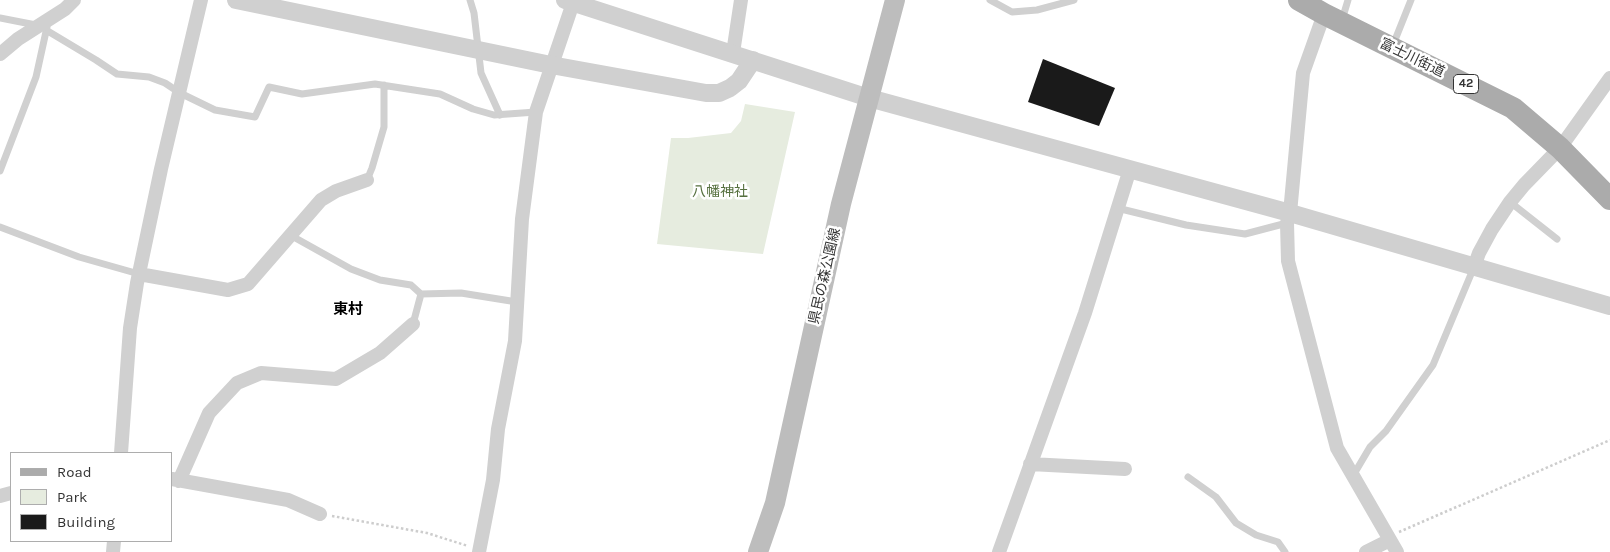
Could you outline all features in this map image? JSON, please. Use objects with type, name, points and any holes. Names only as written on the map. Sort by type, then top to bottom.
[{"type":"main road","name":"県民の森公園線","points":[[758,552],[775,503],[841,204],[896,0]]},
{"type":"main road","name":"富士川街道","points":[[1299,0],[1333,19],[1513,108],[1560,148],[1610,199]]},
{"type":"street","points":[[0,54],[44,25],[74,0]]},
{"type":"street","points":[[121,452],[130,328],[139,274],[161,169],[201,0]]},
{"type":"street","points":[[236,0],[429,41],[706,93],[719,93],[730,88],[739,81],[754,60]]},
{"type":"street","points":[[733,53],[740,0]]},
{"type":"street","points":[[479,551],[493,480],[498,429],[515,341],[522,219],[536,112],[571,1],[869,98],[1130,169],[1288,218],[1474,266],[1610,306]]},
{"type":"street","points":[[1333,19],[1303,73],[1288,218],[1288,261],[1337,448],[1354,474],[1392,543],[1366,552]]},
{"type":"street","points":[[1474,266],[1492,229],[1510,202],[1560,148],[1610,78]]},
{"type":"street","points":[[999,552],[1085,312],[1130,169]]},
{"type":"street","points":[[139,274],[228,290],[248,284],[321,200],[336,191],[368,180]]},
{"type":"street","points":[[320,514],[288,500],[175,480],[209,413],[237,383],[261,373],[336,379],[380,353],[413,324]]},
{"type":"street","points":[[1030,464],[1125,469]]},
{"type":"lane","points":[[470,0],[474,13],[481,74],[500,115]]},
{"type":"lane","points":[[990,0],[1012,12],[1037,10],[1074,0]]},
{"type":"lane","points":[[1333,19],[1348,0]]},
{"type":"lane","points":[[1392,48],[1411,0]]},
{"type":"lane","points":[[0,18],[44,25],[117,74],[149,77],[165,83],[180,93],[215,110],[255,118],[269,86],[302,94],[375,84],[440,94],[473,110],[494,115],[536,112]]},
{"type":"lane","points":[[0,171],[36,77],[44,25]]},
{"type":"lane","points":[[368,180],[384,126],[384,85]]},
{"type":"lane","points":[[1510,202],[1557,239]]},
{"type":"lane","points":[[1118,208],[1186,226],[1246,234],[1288,218]]},
{"type":"lane","points":[[0,227],[79,257],[139,274]]},
{"type":"lane","points":[[290,235],[351,269],[380,280],[411,286],[421,294],[461,293],[517,302]]},
{"type":"lane","points":[[1354,474],[1370,448],[1386,431],[1433,365],[1474,266]]},
{"type":"lane","points":[[413,324],[421,294]]},
{"type":"lane","points":[[1188,477],[1216,497],[1236,523],[1256,535],[1278,542],[1285,552]]},
{"type":"path","points":[[1392,543],[1610,440]]},
{"type":"path","points":[[320,514],[427,533],[479,551]]},
{"type":"green space","name":"八幡神社","points":[[745,104],[795,112],[763,254],[657,244],[671,138],[731,133],[741,121]]},
{"type":"building","points":[[1043,59],[1115,88],[1099,126],[1028,102]]},
{"type":"district","name":"東村","points":[[348,310]]}]
